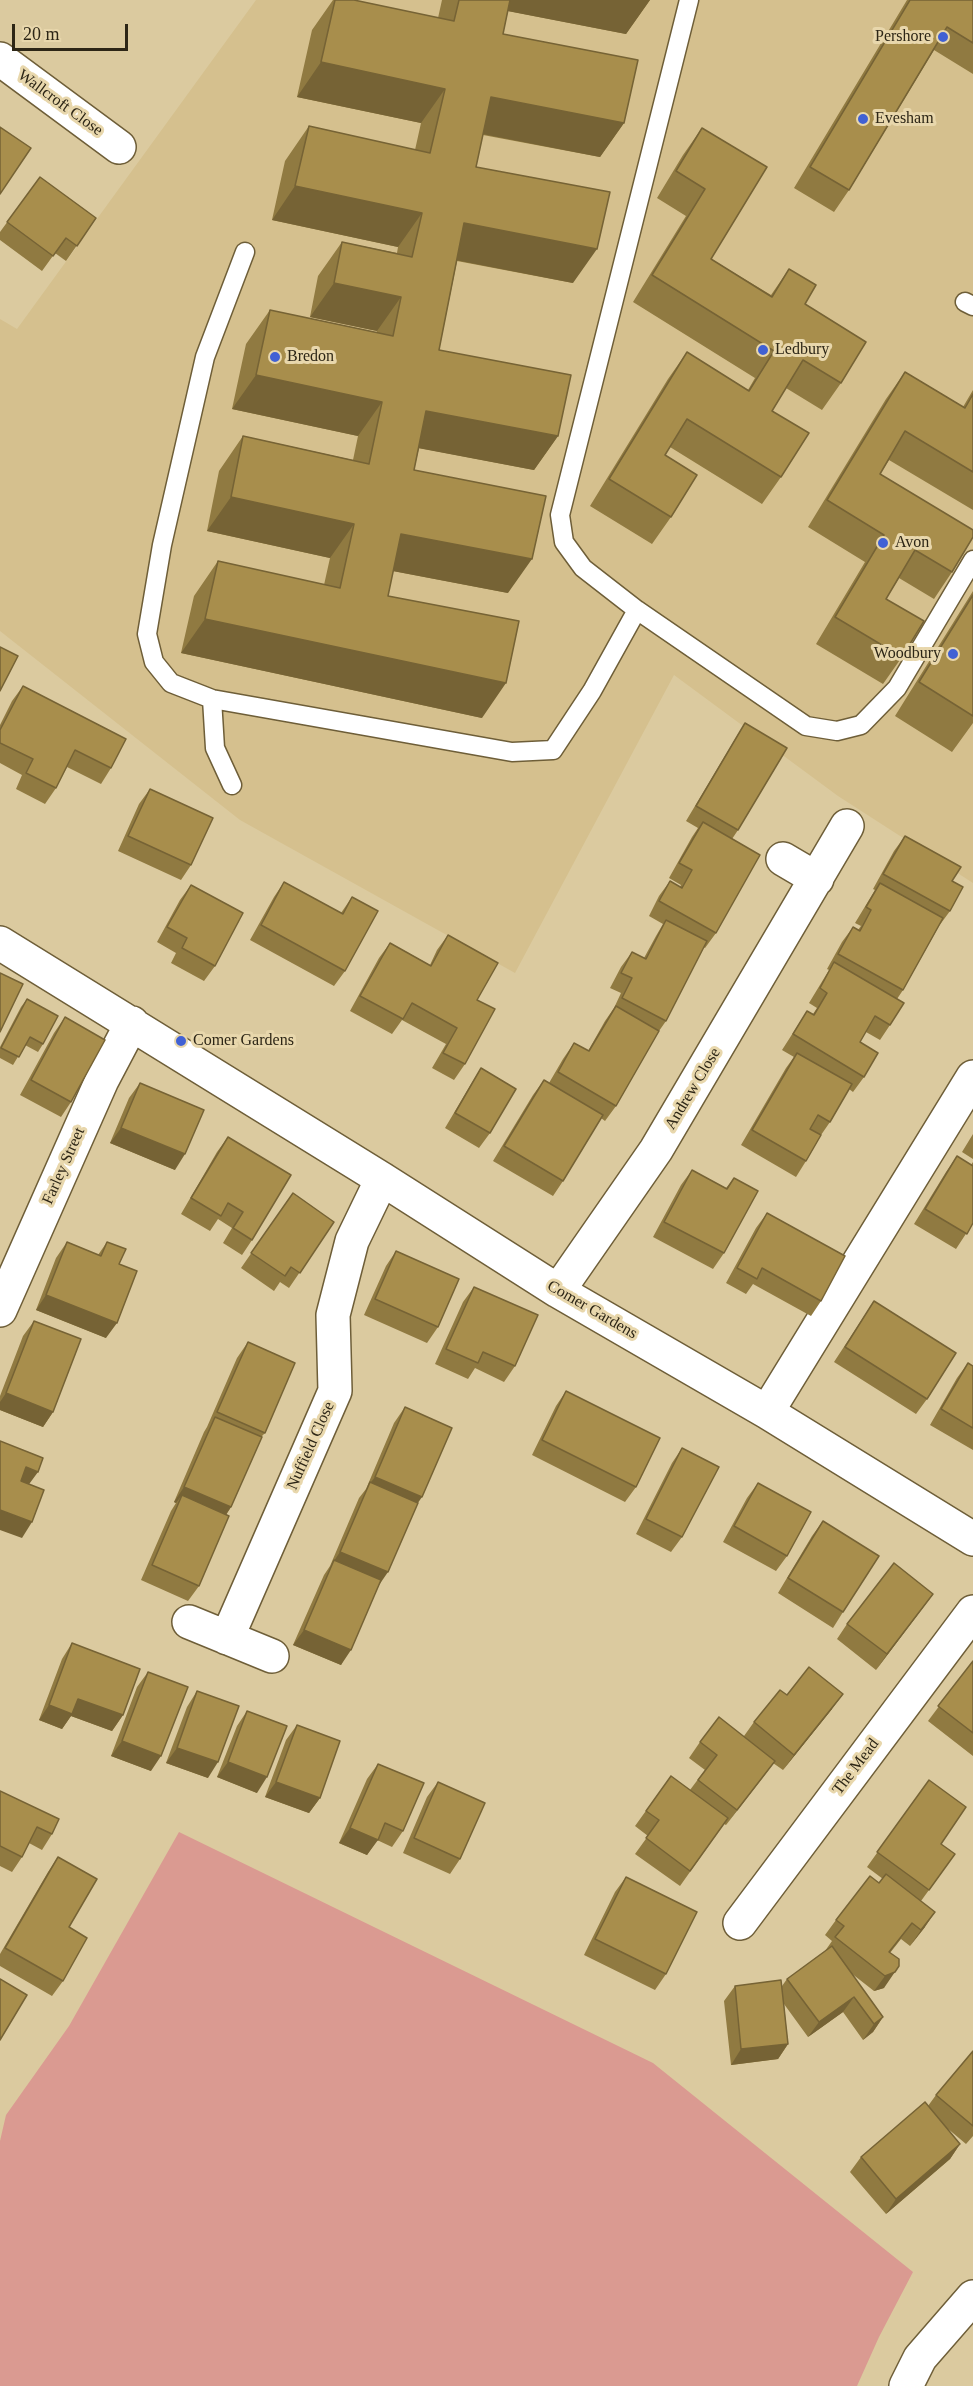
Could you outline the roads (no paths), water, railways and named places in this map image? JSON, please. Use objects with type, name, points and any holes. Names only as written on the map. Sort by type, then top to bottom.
[{"type":"street","name":"Wallcroft Close","points":[[0,59],[119,147]]},
{"type":"street","name":"Andrew Close","points":[[558,1291],[656,1150],[847,826]]},
{"type":"street","points":[[783,859],[817,879]]},
{"type":"street","name":"Comer Gardens","points":[[0,943],[132,1023],[558,1291],[767,1412],[973,1539]]},
{"type":"street","name":"Farley Street","points":[[0,1310],[102,1080],[132,1023]]},
{"type":"street","points":[[767,1412],[973,1077]]},
{"type":"street","name":"Nuffield Close","points":[[227,1638],[335,1391],[333,1315],[352,1241],[382,1179]]},
{"type":"street","name":"The Mead","points":[[740,1923],[973,1612]]},
{"type":"street","points":[[189,1622],[272,1656]]},
{"type":"street","points":[[906,2386],[920,2358],[973,2297]]},
{"type":"lane","points":[[689,0],[560,515],[564,542],[583,568],[637,610],[806,726],[837,731],[861,725],[897,688],[973,560]]},
{"type":"lane","points":[[245,252],[205,357],[162,545],[147,634],[154,662],[171,683],[212,699],[512,752],[553,750],[592,691],[637,610]]},
{"type":"lane","points":[[212,699],[215,748],[232,785]]},
{"type":"place","name":"Pershore","points":[[943,37]]},
{"type":"place","name":"Evesham","points":[[863,119]]},
{"type":"place","name":"Ledbury","points":[[763,350]]},
{"type":"place","name":"Bredon","points":[[275,357]]},
{"type":"place","name":"Avon","points":[[883,543]]},
{"type":"place","name":"Woodbury","points":[[953,654]]},
{"type":"place","name":"Comer Gardens","points":[[181,1041]]}]
